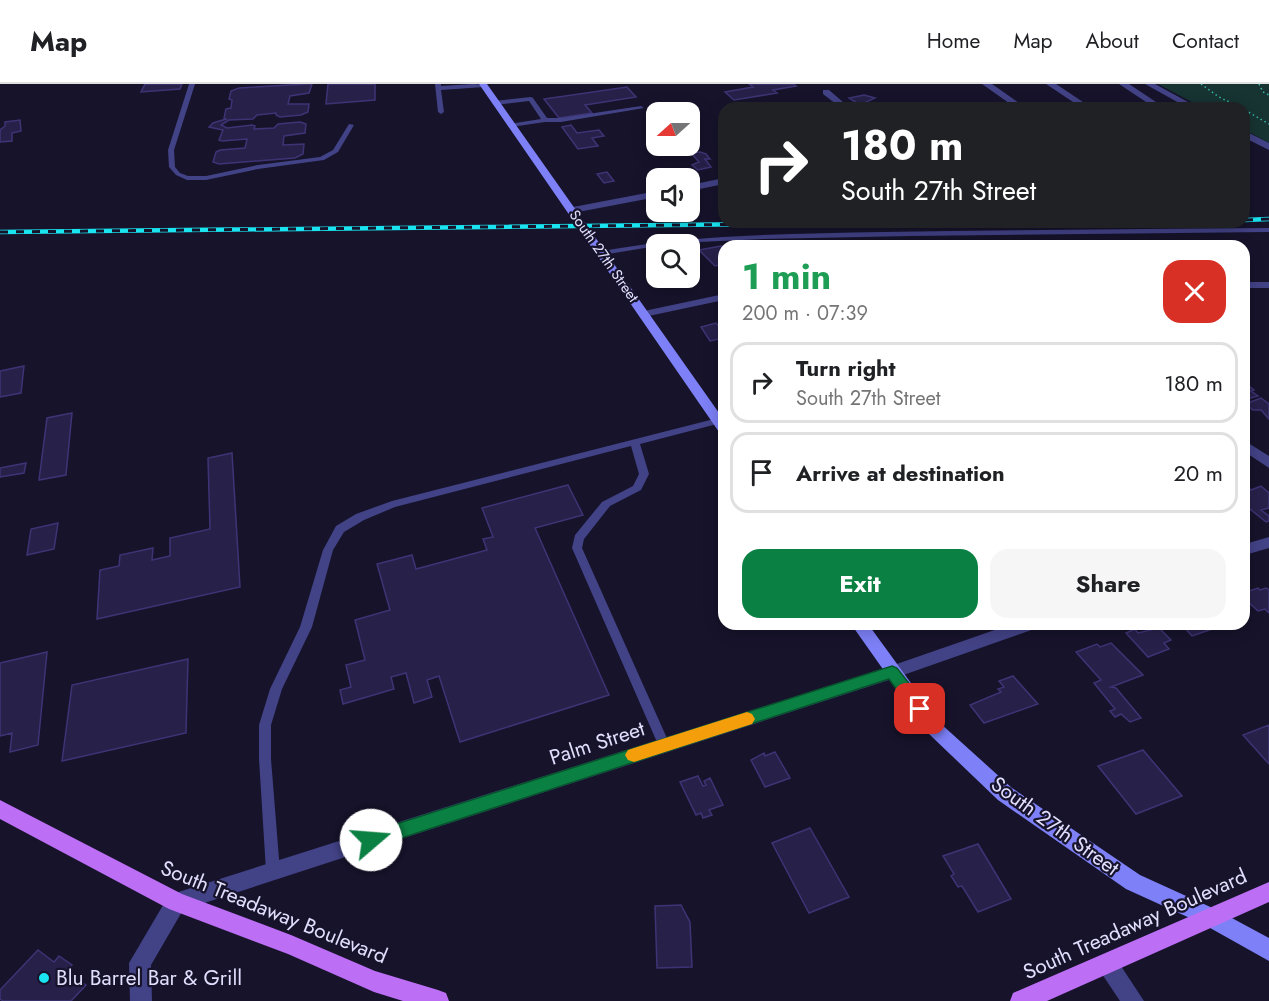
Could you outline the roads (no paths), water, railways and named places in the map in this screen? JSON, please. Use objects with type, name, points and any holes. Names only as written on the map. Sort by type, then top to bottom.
[{"type":"main road","name":"South 27th Street","points":[[483,85],[573,210],[718,421]]},
{"type":"main road","name":"South 27th Street","points":[[863,630],[934,728],[1005,794],[1133,882],[1210,917],[1269,950]]},
{"type":"main road","name":"South Treadaway Boulevard","points":[[0,808],[176,902],[291,945],[374,981],[438,1001]]},
{"type":"main road","name":"South Treadaway Boulevard","points":[[1021,1001],[1269,892]]},
{"type":"street","points":[[986,84],[1013,102]]},
{"type":"street","points":[[1050,84],[1078,102]]},
{"type":"street","points":[[1123,84],[1152,102]]},
{"type":"street","points":[[1149,84],[1184,102]]},
{"type":"street","points":[[826,92],[838,102]]},
{"type":"street","points":[[1250,137],[1268,146]]},
{"type":"street","points":[[1250,146],[1268,146]]},
{"type":"street","points":[[700,186],[718,182]]},
{"type":"street","points":[[573,210],[646,196]]},
{"type":"street","points":[[1250,285],[1268,286]]},
{"type":"street","points":[[644,314],[718,298]]},
{"type":"street","points":[[1250,449],[1269,463]]},
{"type":"street","points":[[1250,548],[1269,542]]},
{"type":"street","name":"Palm Street","points":[[176,902],[892,672],[1014,630]]},
{"type":"street","points":[[141,1001],[140,963],[176,902]]},
{"type":"street","points":[[1107,965],[1133,1001]]},
{"type":"lane","points":[[192,84],[171,150],[172,166],[178,174],[187,178],[206,178],[258,167],[322,159],[336,151],[351,125]]},
{"type":"lane","points":[[441,112],[438,86],[483,85]]},
{"type":"lane","points":[[495,103],[531,99],[545,120]]},
{"type":"lane","points":[[511,125],[641,108]]},
{"type":"lane","points":[[602,253],[634,246],[686,241],[768,238],[1071,231],[1269,230]]},
{"type":"lane","points":[[273,871],[265,759],[265,725],[276,689],[306,627],[328,550],[340,529],[360,516],[392,504],[635,442],[718,426]]},
{"type":"lane","points":[[635,442],[644,474],[637,488],[606,504],[579,538],[577,548],[664,746]]},
{"type":"railway","points":[[1250,220],[1269,219]]},
{"type":"railway","points":[[0,232],[718,225]]},
{"type":"place","name":"Blu Barrel Bar & Grill","points":[[44,978]]}]
